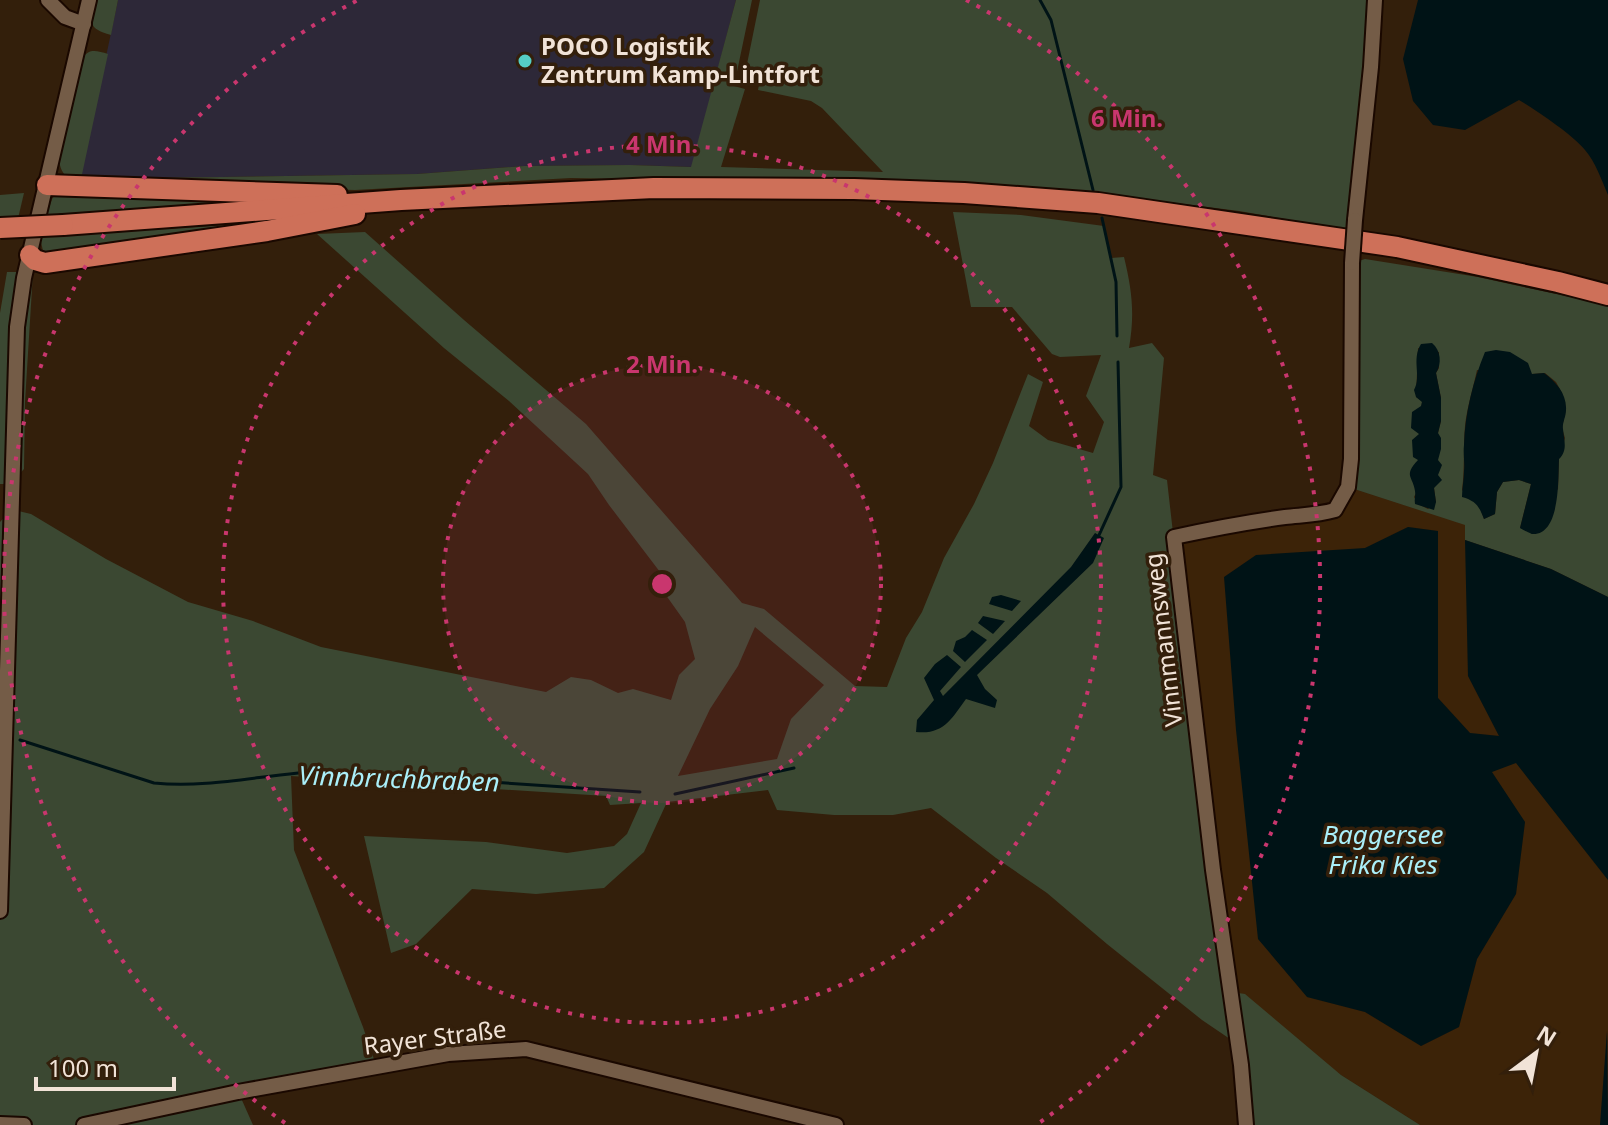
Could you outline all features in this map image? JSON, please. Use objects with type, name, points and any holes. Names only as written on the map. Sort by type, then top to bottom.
[{"type":"highway","points":[[47,185],[328,194],[401,200]]},
{"type":"highway","points":[[0,228],[401,200],[669,188],[964,193],[1071,201],[1397,247],[1608,295]]},
{"type":"highway","points":[[30,255],[45,263],[136,251],[334,219],[401,200]]},
{"type":"street","points":[[48,0],[65,17],[84,24]]},
{"type":"street","points":[[0,911],[17,327],[24,278],[89,0]]},
{"type":"street","name":"Vinnmannsweg","points":[[1246,1125],[1174,537],[1214,528],[1319,515],[1335,510],[1348,487],[1351,459],[1352,263],[1375,0]]},
{"type":"street","name":"Rayer Straße","points":[[84,1125],[238,1092],[448,1054],[526,1049],[836,1125]]},
{"type":"street","points":[[0,1124],[24,1125]]},
{"type":"shaded area","points":[[118,0],[736,0],[692,167],[524,166],[417,174],[80,179]]},
{"type":"shaded area","points":[[1348,487],[1466,525],[1468,676],[1499,736],[1470,733],[1438,698],[1438,531],[1408,527],[1365,548],[1307,997],[1365,1012],[1421,1046],[1459,1027],[1477,959],[1516,894],[1525,822],[1491,772],[1514,760],[1608,880],[1608,1031],[1600,1125],[1420,1125],[1341,1075],[1223,991],[1174,537],[1319,515]]},
{"type":"green space","points":[[95,0],[118,0],[111,35],[92,24]]},
{"type":"green space","points":[[736,0],[752,0],[734,86],[745,89],[721,167],[883,172],[822,108],[811,101],[758,90],[759,85],[748,80],[746,69],[760,0],[1370,0],[1365,80],[1348,230],[1239,211],[1087,196],[571,178],[355,190],[83,182],[65,175],[60,164],[83,58],[94,51],[108,54],[81,179],[417,174],[524,166],[691,167]]},
{"type":"green space","points":[[24,193],[16,227],[0,219],[0,195]]},
{"type":"green space","points":[[55,195],[290,202],[47,215]]},
{"type":"green space","points":[[953,212],[1021,215],[1104,226],[1111,258],[1124,257],[1132,302],[1129,348],[1152,343],[1164,358],[1153,475],[1167,480],[1225,991],[1245,994],[1341,1075],[1420,1125],[1244,1125],[1230,1039],[1202,1020],[1047,893],[931,808],[893,815],[834,815],[777,810],[768,790],[667,802],[644,852],[604,888],[536,894],[472,889],[416,944],[391,953],[364,836],[486,842],[567,853],[614,846],[627,834],[641,803],[610,805],[606,796],[291,776],[294,850],[378,1071],[241,1098],[253,1125],[0,1125],[0,522],[10,509],[31,514],[106,559],[188,602],[253,621],[321,647],[546,692],[571,677],[591,680],[618,693],[633,689],[671,700],[679,675],[695,659],[685,622],[663,591],[660,572],[588,474],[317,234],[365,232],[586,424],[742,603],[764,609],[855,686],[887,687],[906,638],[922,612],[944,558],[993,463],[1028,374],[1043,382],[1029,426],[1048,440],[1093,453],[1104,422],[1086,396],[1101,355],[1060,357],[1052,354],[1012,307],[971,307]],"holes":[[[755,627],[824,685],[791,719],[777,759],[678,776],[710,709],[738,666]]]},
{"type":"green space","points":[[246,224],[48,254],[43,251],[41,242],[41,236]]},
{"type":"green space","points":[[1365,259],[1478,277],[1608,307],[1608,597],[1551,569],[1465,540],[1465,525],[1348,487],[1352,263]],"holes":[[[1418,348],[1439,352],[1436,373],[1441,398],[1438,475],[1434,488],[1436,502],[1428,509],[1418,504],[1414,497],[1422,401],[1416,397]],[[1477,370],[1545,373],[1556,382],[1562,393],[1566,408],[1562,428],[1565,438],[1559,459],[1558,489],[1520,528],[1531,484],[1519,480],[1503,482],[1497,492],[1495,514],[1484,519],[1479,505],[1462,490],[1465,426]]]},
{"type":"green space","points":[[7,272],[33,272],[24,469],[10,484],[0,484],[0,313]]},
{"type":"water","points":[[1418,0],[1608,0],[1608,195],[1585,150],[1554,123],[1519,100],[1465,130],[1433,125],[1413,101],[1403,59]]},
{"type":"water","points":[[1432,343],[1440,357],[1436,373],[1441,398],[1438,433],[1441,449],[1438,460],[1442,465],[1438,475],[1442,480],[1434,488],[1434,510],[1415,504],[1410,473],[1418,460],[1413,457],[1412,440],[1419,434],[1411,428],[1412,412],[1422,402],[1414,390],[1418,350],[1421,344]]},
{"type":"water","points":[[1485,352],[1510,352],[1528,363],[1532,374],[1544,373],[1556,384],[1565,399],[1565,441],[1559,459],[1556,504],[1548,526],[1532,534],[1520,528],[1531,484],[1519,480],[1503,482],[1497,492],[1495,514],[1484,519],[1471,500],[1462,497],[1470,397]]},
{"type":"water","name":"Baggersee Frika Kies","points":[[1408,527],[1438,531],[1438,698],[1470,733],[1499,736],[1468,676],[1465,540],[1551,569],[1608,597],[1608,880],[1516,763],[1492,772],[1525,822],[1516,894],[1477,959],[1459,1027],[1421,1046],[1365,1012],[1307,997],[1258,939],[1224,577],[1256,555],[1365,548]]},
{"type":"water","points":[[1095,533],[1104,538],[1093,563],[977,675],[985,689],[997,700],[995,708],[966,699],[940,728],[916,732],[917,720],[934,700],[924,678],[935,664],[947,655],[961,667],[940,691],[943,696],[1071,567]]},
{"type":"water","points":[[1001,595],[1021,601],[1012,611],[989,604],[992,597]]},
{"type":"water","points":[[983,616],[1005,621],[993,634],[978,623]]},
{"type":"water","points":[[972,630],[987,640],[965,662],[953,651],[956,641]]},
{"type":"water","points":[[1607,1031],[1608,1125],[1600,1125]]},
{"type":"waterway","points":[[1040,0],[1051,20],[1093,190]]},
{"type":"waterway","points":[[1102,218],[1116,282],[1117,336]]},
{"type":"waterway","points":[[1099,535],[1121,487],[1118,362]]},
{"type":"waterway","name":"Vinnbruchbraben","points":[[20,740],[154,783],[197,784],[326,771],[640,792]]},
{"type":"waterway","name":"Vinnbruchbraben","points":[[675,794],[794,768]]},
{"type":"place","name":"POCO Logistik Zentrum Kamp-Lintfort","points":[[525,61]]}]
